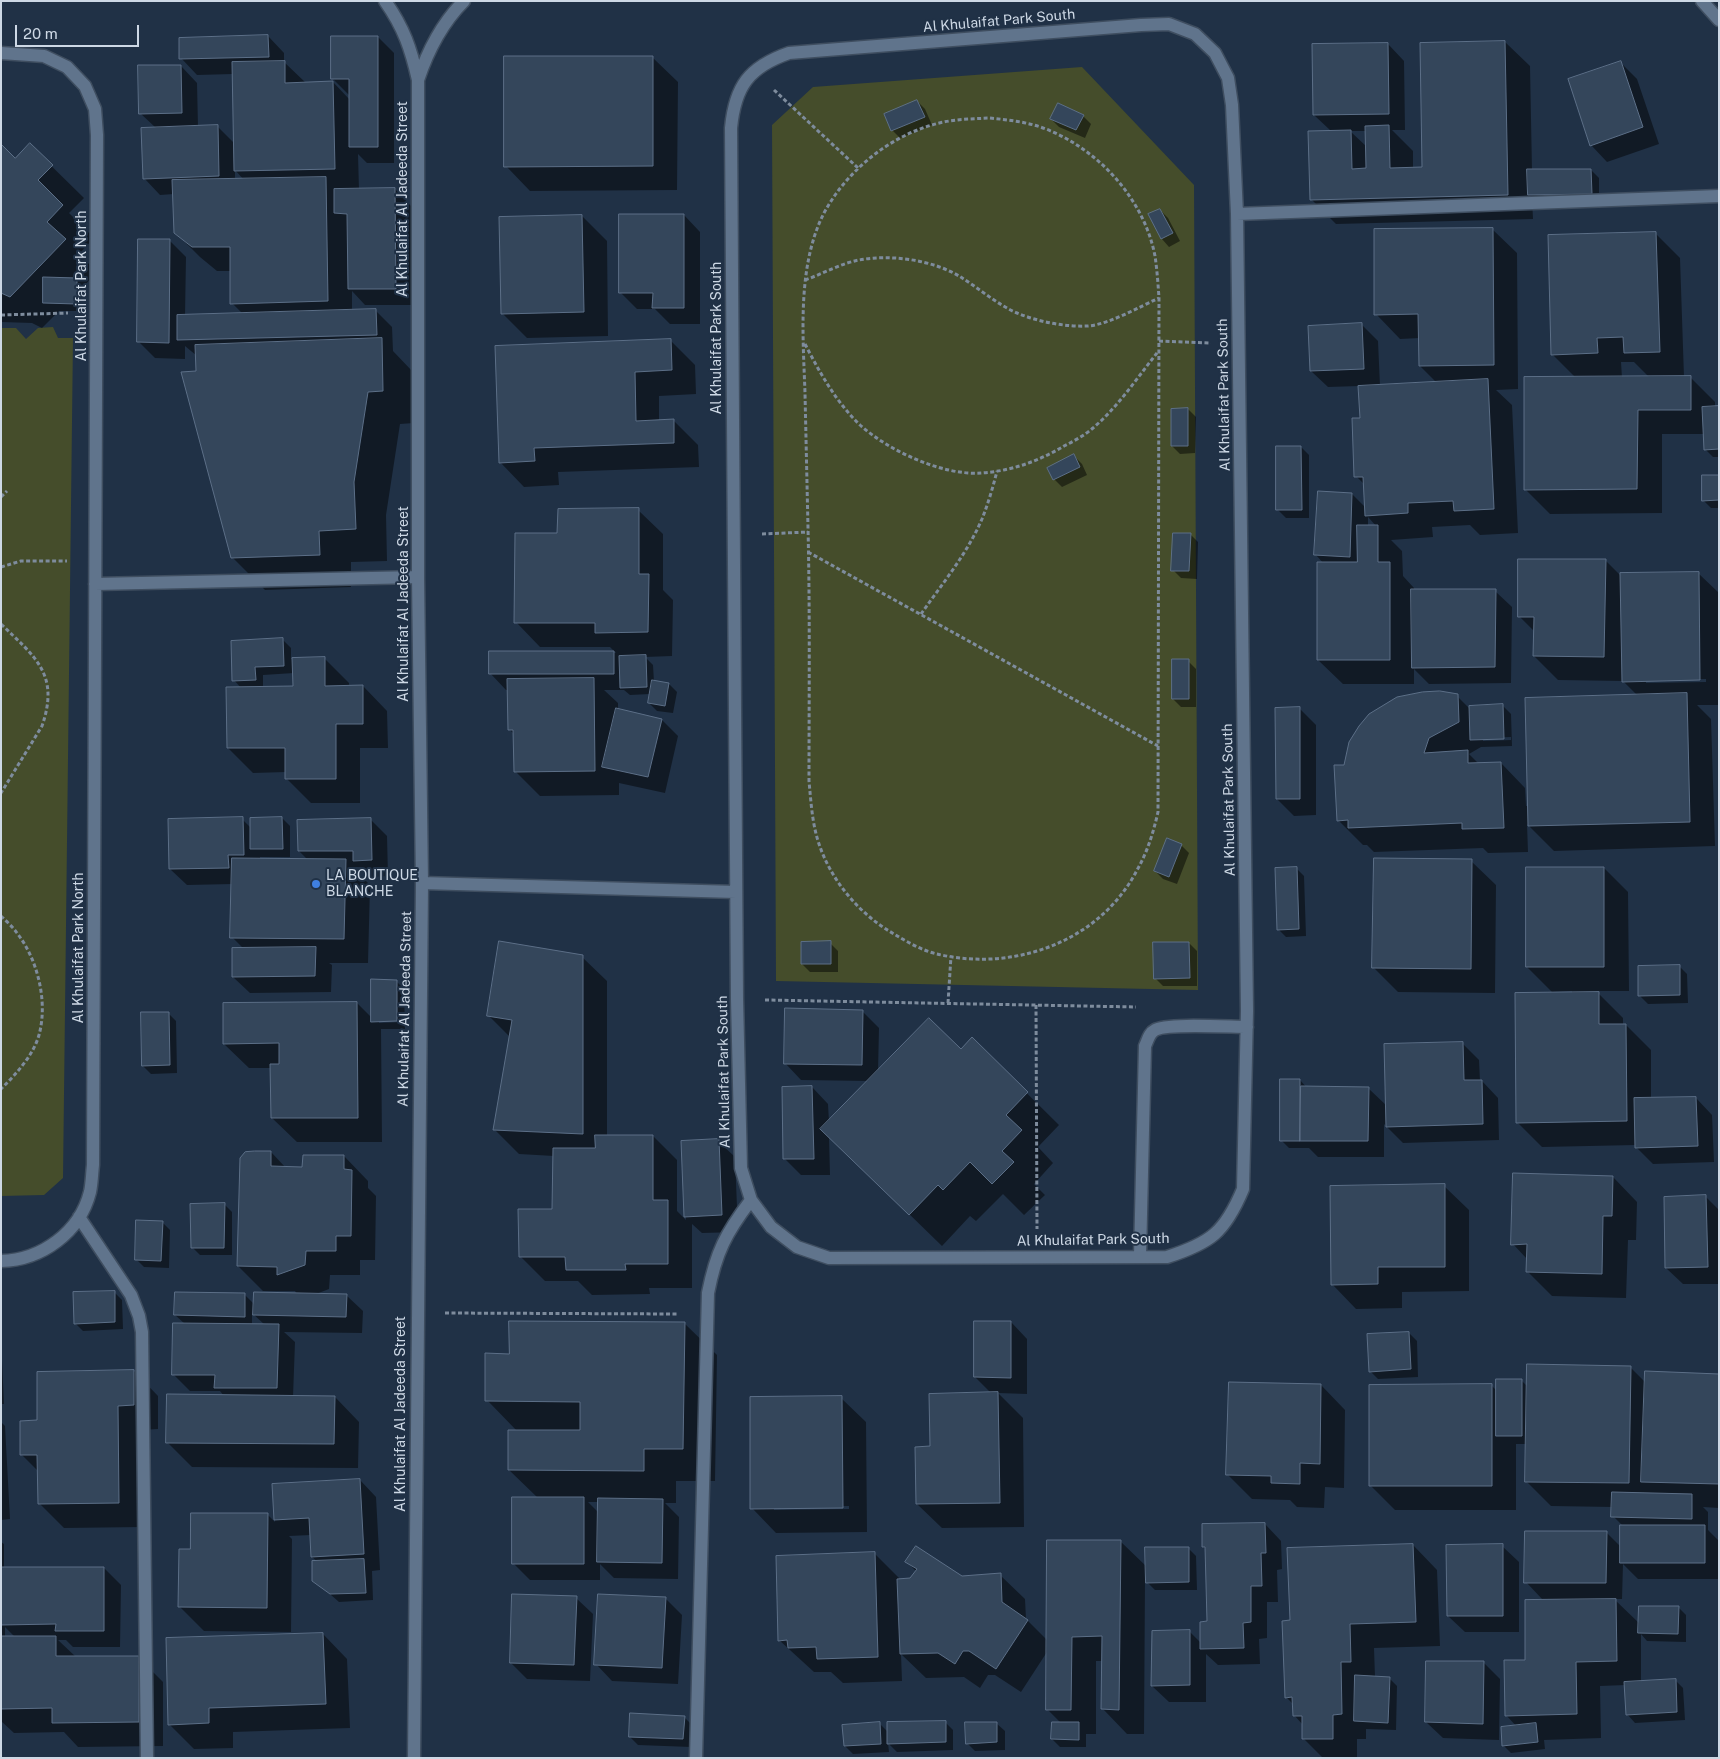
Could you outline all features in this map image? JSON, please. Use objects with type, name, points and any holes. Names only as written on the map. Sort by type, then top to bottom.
[{"type":"street","name":"Al Khulaifat Al Jadeeda Street","points":[[386,1],[399,21],[411,50],[418,80],[418,577],[422,882],[414,1758]]},
{"type":"street","name":"Al Khulaifat Al Jadeeda Street","points":[[418,80],[428,52],[443,25],[464,1]]},
{"type":"street","points":[[1702,1],[1719,20]]},
{"type":"street","name":"Al Khulaifat Park South","points":[[1169,24],[1195,34],[1215,53],[1228,78],[1232,105],[1237,214],[1247,1027],[1243,1189],[1233,1213],[1215,1234],[1193,1248],[1167,1257],[829,1258],[798,1247],[771,1227],[751,1200],[741,1168],[737,999],[731,128],[733,107],[741,88],[754,71],[770,60],[788,53],[1169,24]]},
{"type":"street","name":"Al Khulaifat Park North","points":[[1,53],[44,56],[67,67],[85,86],[95,109],[97,135],[93,1165],[90,1192],[79,1217],[62,1238],[40,1252],[14,1261],[1,1261]]},
{"type":"street","points":[[1237,214],[1719,196]]},
{"type":"street","points":[[95,584],[418,577]]},
{"type":"street","points":[[422,882],[736,892]]},
{"type":"street","points":[[1140,1256],[1145,1046],[1150,1034],[1157,1028],[1171,1026],[1247,1027]]},
{"type":"street","points":[[696,1758],[708,1293],[713,1267],[722,1243],[751,1200]]},
{"type":"street","points":[[79,1217],[131,1295],[139,1316],[142,1332],[147,1758]]},
{"type":"path","points":[[754,71],[858,168]]},
{"type":"path","points":[[990,118],[1019,122],[1046,129],[1072,142],[1096,159],[1116,179],[1134,202],[1146,228],[1155,255],[1159,298],[1158,812],[1150,845],[1136,874],[1116,901],[1092,923],[1064,941],[1033,953],[1001,959],[968,959],[935,953],[905,941],[877,924],[852,901],[834,875],[819,845],[812,813],[809,781],[808,532],[803,341],[806,267],[824,213],[840,189],[858,168],[881,150],[906,135],[933,124],[961,119],[990,118]]},
{"type":"path","points":[[806,280],[859,260],[906,259],[932,264],[957,275],[1017,313],[1041,321],[1067,326],[1090,326],[1115,318],[1159,298]]},
{"type":"path","points":[[1,315],[97,313]]},
{"type":"path","points":[[803,341],[838,401],[861,425],[887,445],[917,461],[950,470],[980,474],[1043,459],[1092,429],[1114,407],[1158,352]]},
{"type":"path","points":[[1159,341],[1238,343]]},
{"type":"path","points":[[921,614],[969,544],[981,520],[997,471]]},
{"type":"path","points":[[1,497],[7,491]]},
{"type":"path","points":[[734,536],[808,532]]},
{"type":"path","points":[[808,551],[1158,746]]},
{"type":"path","points":[[2,565],[21,561],[95,561]]},
{"type":"path","points":[[1,624],[38,661],[45,674],[48,688],[46,715],[42,726],[1,794]]},
{"type":"path","points":[[1,916],[17,933],[31,956],[39,981],[42,1000],[39,1036],[14,1076],[1,1089]]},
{"type":"path","points":[[948,1003],[951,956]]},
{"type":"path","points":[[737,999],[1145,1007]]},
{"type":"path","points":[[1036,1005],[1037,1257]]},
{"type":"path","points":[[417,1313],[708,1314]]},
{"type":"green space","points":[[1082,67],[1194,185],[1198,990],[776,981],[772,125],[813,87]]},
{"type":"green space","points":[[53,327],[58,338],[73,338],[63,1178],[44,1195],[1,1196],[1,328],[16,328],[26,339],[38,328]]},
{"type":"building","points":[[268,35],[269,57],[179,59],[179,38]]},
{"type":"building","points":[[331,36],[378,36],[378,147],[349,147],[349,79],[331,79]]},
{"type":"building","points":[[1505,41],[1508,195],[1310,200],[1308,131],[1351,130],[1352,169],[1366,168],[1365,126],[1389,125],[1390,168],[1422,167],[1420,43]]},
{"type":"building","points":[[1388,43],[1389,114],[1313,115],[1312,44]]},
{"type":"building","points":[[504,56],[653,56],[653,166],[504,167]]},
{"type":"building","points":[[285,61],[285,83],[333,81],[335,169],[234,171],[232,62]]},
{"type":"building","points":[[1621,61],[1643,127],[1590,146],[1568,79]]},
{"type":"building","points":[[138,65],[181,65],[182,113],[139,114]]},
{"type":"building","points":[[917,100],[925,117],[891,131],[884,114]]},
{"type":"building","points":[[1058,103],[1084,115],[1076,130],[1050,119]]},
{"type":"building","points":[[218,125],[219,176],[143,179],[141,128]]},
{"type":"building","points":[[30,143],[53,165],[38,180],[63,205],[47,222],[66,239],[10,297],[1,293],[1,144],[15,158]]},
{"type":"building","points":[[1527,169],[1591,169],[1592,194],[1528,195]]},
{"type":"building","points":[[326,177],[328,301],[230,304],[230,247],[192,247],[174,233],[172,180]]},
{"type":"building","points":[[395,188],[396,289],[348,289],[347,214],[334,213],[334,189]]},
{"type":"building","points":[[1160,209],[1173,233],[1161,239],[1148,214]]},
{"type":"building","points":[[619,214],[684,214],[684,308],[652,308],[653,293],[619,293]]},
{"type":"building","points":[[582,215],[584,312],[501,314],[499,217]]},
{"type":"building","points":[[1493,228],[1494,365],[1419,366],[1418,314],[1374,315],[1374,229]]},
{"type":"building","points":[[1656,232],[1660,352],[1624,353],[1623,337],[1597,338],[1598,353],[1551,355],[1548,235]]},
{"type":"building","points":[[138,239],[170,239],[169,343],[137,342]]},
{"type":"building","points":[[43,277],[77,278],[77,304],[43,303]]},
{"type":"building","points":[[376,309],[377,335],[177,340],[177,315]]},
{"type":"building","points":[[1362,323],[1364,369],[1310,371],[1308,326]]},
{"type":"building","points":[[382,338],[383,391],[368,392],[354,482],[356,529],[319,531],[320,555],[231,558],[181,372],[196,371],[195,345]]},
{"type":"building","points":[[671,339],[672,370],[635,372],[636,421],[674,419],[674,443],[534,448],[535,461],[499,463],[495,346]]},
{"type":"building","points":[[1691,376],[1691,410],[1638,410],[1637,489],[1524,490],[1524,377]]},
{"type":"building","points":[[1488,379],[1494,509],[1454,511],[1453,501],[1408,503],[1408,513],[1365,516],[1363,477],[1354,477],[1352,418],[1360,418],[1358,386]]},
{"type":"building","points":[[1719,406],[1719,449],[1704,450],[1702,407]]},
{"type":"building","points":[[1188,408],[1188,446],[1171,446],[1171,409]]},
{"type":"building","points":[[1276,446],[1301,446],[1302,510],[1276,510]]},
{"type":"building","points":[[1074,454],[1080,467],[1053,480],[1047,468]]},
{"type":"building","points":[[1702,475],[1719,475],[1719,500],[1702,501]]},
{"type":"building","points":[[1318,491],[1352,493],[1350,557],[1314,555]]},
{"type":"building","points":[[639,508],[639,574],[649,574],[648,632],[595,633],[595,623],[514,623],[515,533],[557,533],[558,509]]},
{"type":"building","points":[[1357,525],[1378,525],[1378,562],[1390,562],[1390,660],[1317,660],[1317,562],[1357,562]]},
{"type":"building","points":[[1173,533],[1191,533],[1189,571],[1171,571]]},
{"type":"building","points":[[1518,559],[1606,559],[1604,657],[1533,656],[1534,617],[1518,617]]},
{"type":"building","points":[[1699,572],[1700,680],[1622,682],[1620,573]]},
{"type":"building","points":[[1411,589],[1496,589],[1495,667],[1412,668]]},
{"type":"building","points":[[283,638],[284,666],[255,667],[256,680],[232,681],[231,641]]},
{"type":"building","points":[[489,651],[614,651],[614,674],[489,674]]},
{"type":"building","points":[[646,655],[647,687],[620,688],[619,656]]},
{"type":"building","points":[[325,657],[325,686],[363,685],[363,724],[336,724],[336,779],[285,779],[285,748],[227,748],[226,687],[293,686],[292,658]]},
{"type":"building","points":[[1172,659],[1189,659],[1189,699],[1172,699]]},
{"type":"building","points":[[594,678],[595,771],[514,772],[513,730],[508,730],[507,679]]},
{"type":"building","points":[[652,680],[669,683],[665,706],[648,703]]},
{"type":"building","points":[[1440,691],[1458,694],[1459,722],[1429,738],[1424,753],[1468,750],[1468,763],[1501,762],[1504,828],[1462,829],[1462,823],[1348,828],[1348,820],[1337,821],[1334,765],[1344,765],[1349,742],[1359,726],[1369,714],[1397,697]]},
{"type":"building","points":[[1687,693],[1690,822],[1528,826],[1525,698]]},
{"type":"building","points":[[1503,704],[1504,739],[1470,740],[1469,706]]},
{"type":"building","points":[[1300,707],[1300,799],[1276,799],[1275,708]]},
{"type":"building","points":[[616,708],[662,719],[648,777],[602,767]]},
{"type":"building","points":[[243,817],[244,855],[228,855],[229,868],[169,869],[168,819]]},
{"type":"building","points":[[282,817],[283,849],[250,849],[250,818]]},
{"type":"building","points":[[371,818],[372,860],[353,861],[353,851],[298,851],[297,820]]},
{"type":"building","points":[[1167,838],[1182,844],[1169,877],[1154,871]]},
{"type":"building","points":[[232,858],[346,859],[344,939],[230,938]]},
{"type":"building","points":[[1374,858],[1472,859],[1471,969],[1372,968]]},
{"type":"building","points":[[1297,867],[1299,929],[1277,930],[1275,868]]},
{"type":"building","points":[[1526,867],[1604,867],[1604,967],[1526,967]]},
{"type":"building","points":[[499,941],[583,955],[583,1134],[493,1130],[512,1020],[487,1016]]},
{"type":"building","points":[[831,941],[831,964],[801,964],[801,942]]},
{"type":"building","points":[[1153,942],[1189,942],[1190,978],[1154,979]]},
{"type":"building","points":[[316,947],[315,976],[232,977],[232,948]]},
{"type":"building","points":[[1680,965],[1680,995],[1638,996],[1638,966]]},
{"type":"building","points":[[371,979],[397,980],[397,1021],[371,1022]]},
{"type":"building","points":[[1599,992],[1599,1024],[1626,1024],[1627,1121],[1516,1123],[1515,993]]},
{"type":"building","points":[[357,1002],[358,1118],[271,1118],[270,1064],[279,1064],[279,1043],[223,1044],[223,1003]]},
{"type":"building","points":[[785,1008],[863,1010],[862,1065],[784,1064]]},
{"type":"building","points":[[141,1012],[169,1012],[170,1065],[142,1066]]},
{"type":"building","points":[[929,1018],[961,1049],[972,1037],[1028,1092],[1006,1115],[1022,1130],[1002,1151],[1014,1162],[992,1184],[970,1162],[943,1190],[938,1185],[909,1215],[820,1129]]},
{"type":"building","points":[[1463,1042],[1464,1080],[1482,1080],[1483,1124],[1386,1127],[1384,1044]]},
{"type":"building","points":[[1280,1079],[1300,1079],[1300,1141],[1280,1141]]},
{"type":"building","points":[[812,1086],[814,1159],[783,1159],[782,1087]]},
{"type":"building","points":[[1301,1086],[1369,1087],[1368,1141],[1300,1141]]},
{"type":"building","points":[[1696,1097],[1698,1146],[1635,1148],[1634,1098]]},
{"type":"building","points":[[595,1135],[653,1135],[653,1200],[668,1200],[668,1264],[625,1264],[626,1270],[566,1270],[565,1257],[519,1257],[518,1209],[552,1209],[553,1148],[595,1148]]},
{"type":"building","points":[[719,1139],[722,1215],[684,1217],[681,1141]]},
{"type":"building","points":[[271,1151],[271,1166],[302,1167],[303,1155],[344,1155],[344,1169],[352,1170],[351,1236],[336,1236],[336,1251],[306,1251],[305,1265],[277,1275],[277,1267],[237,1266],[240,1158],[245,1152]]},
{"type":"building","points":[[1513,1173],[1613,1176],[1612,1216],[1603,1216],[1602,1274],[1526,1272],[1527,1244],[1511,1245]]},
{"type":"building","points":[[1445,1184],[1445,1267],[1378,1267],[1378,1284],[1331,1285],[1330,1186]]},
{"type":"building","points":[[1706,1195],[1708,1267],[1665,1268],[1664,1197]]},
{"type":"building","points":[[225,1203],[224,1248],[191,1248],[190,1204]]},
{"type":"building","points":[[136,1220],[163,1221],[161,1261],[135,1260]]},
{"type":"building","points":[[115,1291],[115,1322],[74,1324],[73,1292]]},
{"type":"building","points":[[175,1292],[245,1293],[245,1317],[174,1315]]},
{"type":"building","points":[[254,1292],[347,1294],[346,1317],[253,1315]]},
{"type":"building","points":[[509,1321],[685,1322],[683,1449],[644,1449],[644,1471],[508,1470],[508,1430],[580,1430],[580,1402],[485,1401],[485,1353],[509,1354]]},
{"type":"building","points":[[974,1321],[1011,1321],[1011,1378],[974,1377]]},
{"type":"building","points":[[173,1323],[279,1324],[277,1388],[214,1388],[215,1375],[172,1375]]},
{"type":"building","points":[[1409,1332],[1411,1369],[1369,1372],[1367,1334]]},
{"type":"building","points":[[1527,1364],[1631,1366],[1629,1483],[1525,1482]]},
{"type":"building","points":[[134,1370],[134,1405],[118,1406],[119,1503],[38,1504],[37,1455],[20,1455],[20,1421],[37,1420],[37,1372]]},
{"type":"building","points":[[1645,1371],[1719,1374],[1719,1484],[1641,1482]]},
{"type":"building","points":[[1496,1379],[1522,1379],[1522,1436],[1496,1436]]},
{"type":"building","points":[[1229,1382],[1321,1384],[1320,1464],[1300,1463],[1300,1484],[1271,1483],[1271,1476],[1226,1475]]},
{"type":"building","points":[[1492,1384],[1492,1486],[1369,1486],[1369,1385]]},
{"type":"building","points":[[998,1392],[1000,1503],[916,1504],[915,1447],[930,1446],[929,1394]]},
{"type":"building","points":[[167,1394],[335,1396],[334,1444],[166,1443]]},
{"type":"building","points":[[842,1396],[843,1508],[750,1509],[750,1397]]},
{"type":"building","points":[[360,1479],[364,1554],[311,1557],[309,1518],[274,1520],[272,1484]]},
{"type":"building","points":[[1612,1492],[1692,1494],[1692,1519],[1611,1517]]},
{"type":"building","points":[[512,1497],[584,1497],[584,1564],[512,1564]]},
{"type":"building","points":[[598,1498],[663,1499],[662,1563],[597,1562]]},
{"type":"building","points":[[191,1513],[268,1513],[267,1608],[178,1607],[179,1549],[190,1549]]},
{"type":"building","points":[[1265,1523],[1266,1553],[1261,1553],[1262,1586],[1251,1586],[1251,1622],[1243,1623],[1244,1648],[1200,1649],[1200,1622],[1207,1621],[1205,1547],[1202,1547],[1202,1524]]},
{"type":"building","points":[[1620,1525],[1705,1525],[1705,1563],[1620,1563]]},
{"type":"building","points":[[1525,1531],[1607,1531],[1606,1583],[1524,1583]]},
{"type":"building","points":[[1047,1540],[1121,1540],[1119,1710],[1101,1709],[1102,1636],[1072,1637],[1071,1710],[1046,1710]]},
{"type":"building","points":[[1413,1544],[1416,1622],[1350,1624],[1351,1662],[1341,1662],[1342,1714],[1333,1715],[1333,1739],[1302,1739],[1302,1716],[1293,1716],[1292,1697],[1285,1698],[1282,1621],[1290,1620],[1287,1548]]},
{"type":"building","points":[[1503,1544],[1503,1616],[1447,1616],[1446,1545]]},
{"type":"building","points":[[916,1546],[962,1576],[1001,1573],[1002,1602],[1028,1620],[996,1669],[969,1651],[963,1651],[955,1664],[938,1653],[900,1654],[897,1579],[910,1578],[917,1569],[905,1562]]},
{"type":"building","points":[[1145,1547],[1189,1547],[1189,1582],[1146,1583]]},
{"type":"building","points":[[875,1552],[878,1657],[817,1659],[816,1647],[788,1648],[787,1640],[778,1641],[776,1556]]},
{"type":"building","points":[[364,1559],[366,1593],[330,1594],[312,1581],[312,1561]]},
{"type":"building","points":[[1,1567],[104,1567],[104,1631],[55,1631],[56,1624],[1,1625]]},
{"type":"building","points":[[512,1594],[577,1596],[574,1665],[510,1663]]},
{"type":"building","points":[[598,1594],[666,1597],[662,1668],[594,1665]]},
{"type":"building","points":[[1616,1599],[1617,1661],[1576,1662],[1577,1714],[1505,1716],[1504,1660],[1525,1660],[1525,1600]]},
{"type":"building","points":[[1639,1606],[1679,1606],[1678,1634],[1638,1633]]},
{"type":"building","points":[[1190,1630],[1190,1685],[1151,1686],[1152,1631]]},
{"type":"building","points":[[323,1633],[326,1704],[209,1708],[209,1723],[168,1725],[166,1638]]},
{"type":"building","points":[[2,1636],[56,1636],[56,1656],[139,1656],[139,1722],[52,1723],[52,1708],[1,1709]]},
{"type":"building","points":[[1426,1661],[1484,1661],[1483,1724],[1425,1722]]},
{"type":"building","points":[[1355,1675],[1390,1677],[1388,1723],[1354,1721]]},
{"type":"building","points":[[1676,1679],[1677,1712],[1626,1715],[1624,1682]]},
{"type":"building","points":[[630,1713],[685,1716],[683,1739],[629,1737]]},
{"type":"building","points":[[946,1721],[946,1742],[887,1744],[887,1722]]},
{"type":"building","points":[[880,1722],[881,1744],[844,1746],[842,1725]]},
{"type":"building","points":[[965,1722],[997,1722],[997,1742],[966,1744]]},
{"type":"building","points":[[1052,1722],[1079,1722],[1079,1740],[1051,1739]]},
{"type":"building","points":[[1536,1723],[1538,1742],[1502,1746],[1501,1727]]},
{"type":"place","name":"LA BOUTIQUE BLANCHE","points":[[316,884]]}]
